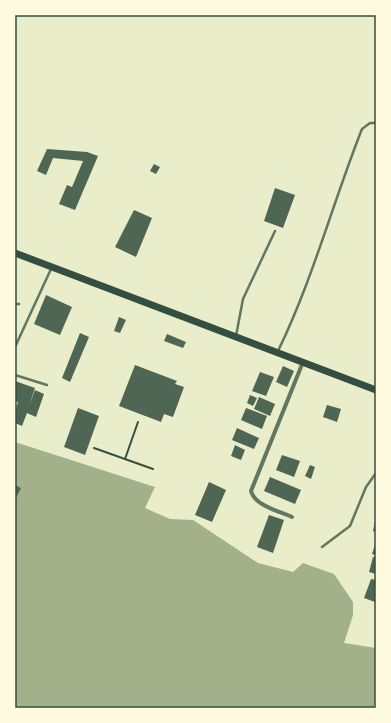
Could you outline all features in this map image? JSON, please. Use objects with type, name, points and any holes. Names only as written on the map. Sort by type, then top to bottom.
[{"type":"main road","points":[[15,253],[376,390]]},
{"type":"street","points":[[292,517],[257,501],[251,491],[303,362]]},
{"type":"lane","points":[[277,352],[288,330],[323,240],[362,128],[370,123],[376,123]]},
{"type":"lane","points":[[236,336],[243,299],[275,231]]},
{"type":"lane","points":[[15,347],[52,266]]},
{"type":"lane","points":[[15,375],[47,385]]},
{"type":"lane","points":[[322,547],[350,526],[366,487],[376,473]]},
{"type":"path","points":[[124,459],[138,422]]},
{"type":"path","points":[[94,448],[153,469]]},
{"type":"shaded area","points":[[15,442],[155,487],[145,508],[170,519],[193,520],[258,563],[293,572],[303,563],[334,574],[353,602],[353,615],[344,643],[376,648],[376,708],[15,708]]},
{"type":"building","points":[[47,149],[87,152],[98,156],[75,210],[59,204],[67,185],[72,187],[83,161],[53,158],[46,175],[37,171]]},
{"type":"building","points":[[154,164],[160,167],[156,174],[150,171]]},
{"type":"building","points":[[275,188],[295,195],[283,228],[264,221]]},
{"type":"building","points":[[134,210],[152,218],[136,257],[115,247]]},
{"type":"building","points":[[46,295],[72,307],[60,335],[34,324]]},
{"type":"building","points":[[119,317],[126,320],[120,333],[114,331]]},
{"type":"building","points":[[80,333],[89,337],[70,382],[62,378]]},
{"type":"building","points":[[167,334],[186,342],[183,348],[164,341]]},
{"type":"building","points":[[135,365],[177,381],[175,384],[184,387],[173,417],[164,414],[161,422],[119,406]]},
{"type":"building","points":[[283,366],[294,371],[287,387],[276,382]]},
{"type":"building","points":[[260,372],[274,377],[266,396],[252,391]]},
{"type":"building","points":[[15,381],[35,388],[29,406],[35,390],[44,394],[36,417],[27,413],[22,426],[15,423],[15,412],[18,402],[15,401]]},
{"type":"building","points":[[250,395],[257,398],[253,406],[247,403]]},
{"type":"building","points":[[259,397],[275,404],[270,416],[254,409]]},
{"type":"building","points":[[327,405],[341,409],[337,422],[323,417]]},
{"type":"building","points":[[78,408],[99,416],[85,455],[64,447]]},
{"type":"building","points":[[246,408],[267,416],[262,429],[241,420]]},
{"type":"building","points":[[237,428],[259,438],[254,449],[232,440]]},
{"type":"building","points":[[235,445],[245,450],[241,460],[231,456]]},
{"type":"building","points":[[282,455],[300,461],[294,477],[276,470]]},
{"type":"building","points":[[310,465],[315,467],[311,479],[305,476]]},
{"type":"building","points":[[270,477],[301,490],[295,504],[264,491]]},
{"type":"building","points":[[209,482],[226,490],[212,522],[195,515]]},
{"type":"building","points":[[15,485],[21,488],[15,500]]},
{"type":"building","points":[[269,515],[284,520],[273,553],[257,547]]},
{"type":"building","points":[[376,521],[376,532],[373,531]]},
{"type":"building","points":[[376,542],[376,555],[372,554]]},
{"type":"building","points":[[373,557],[376,557],[376,574],[369,572]]},
{"type":"building","points":[[371,579],[376,580],[375,602],[364,598]]}]
